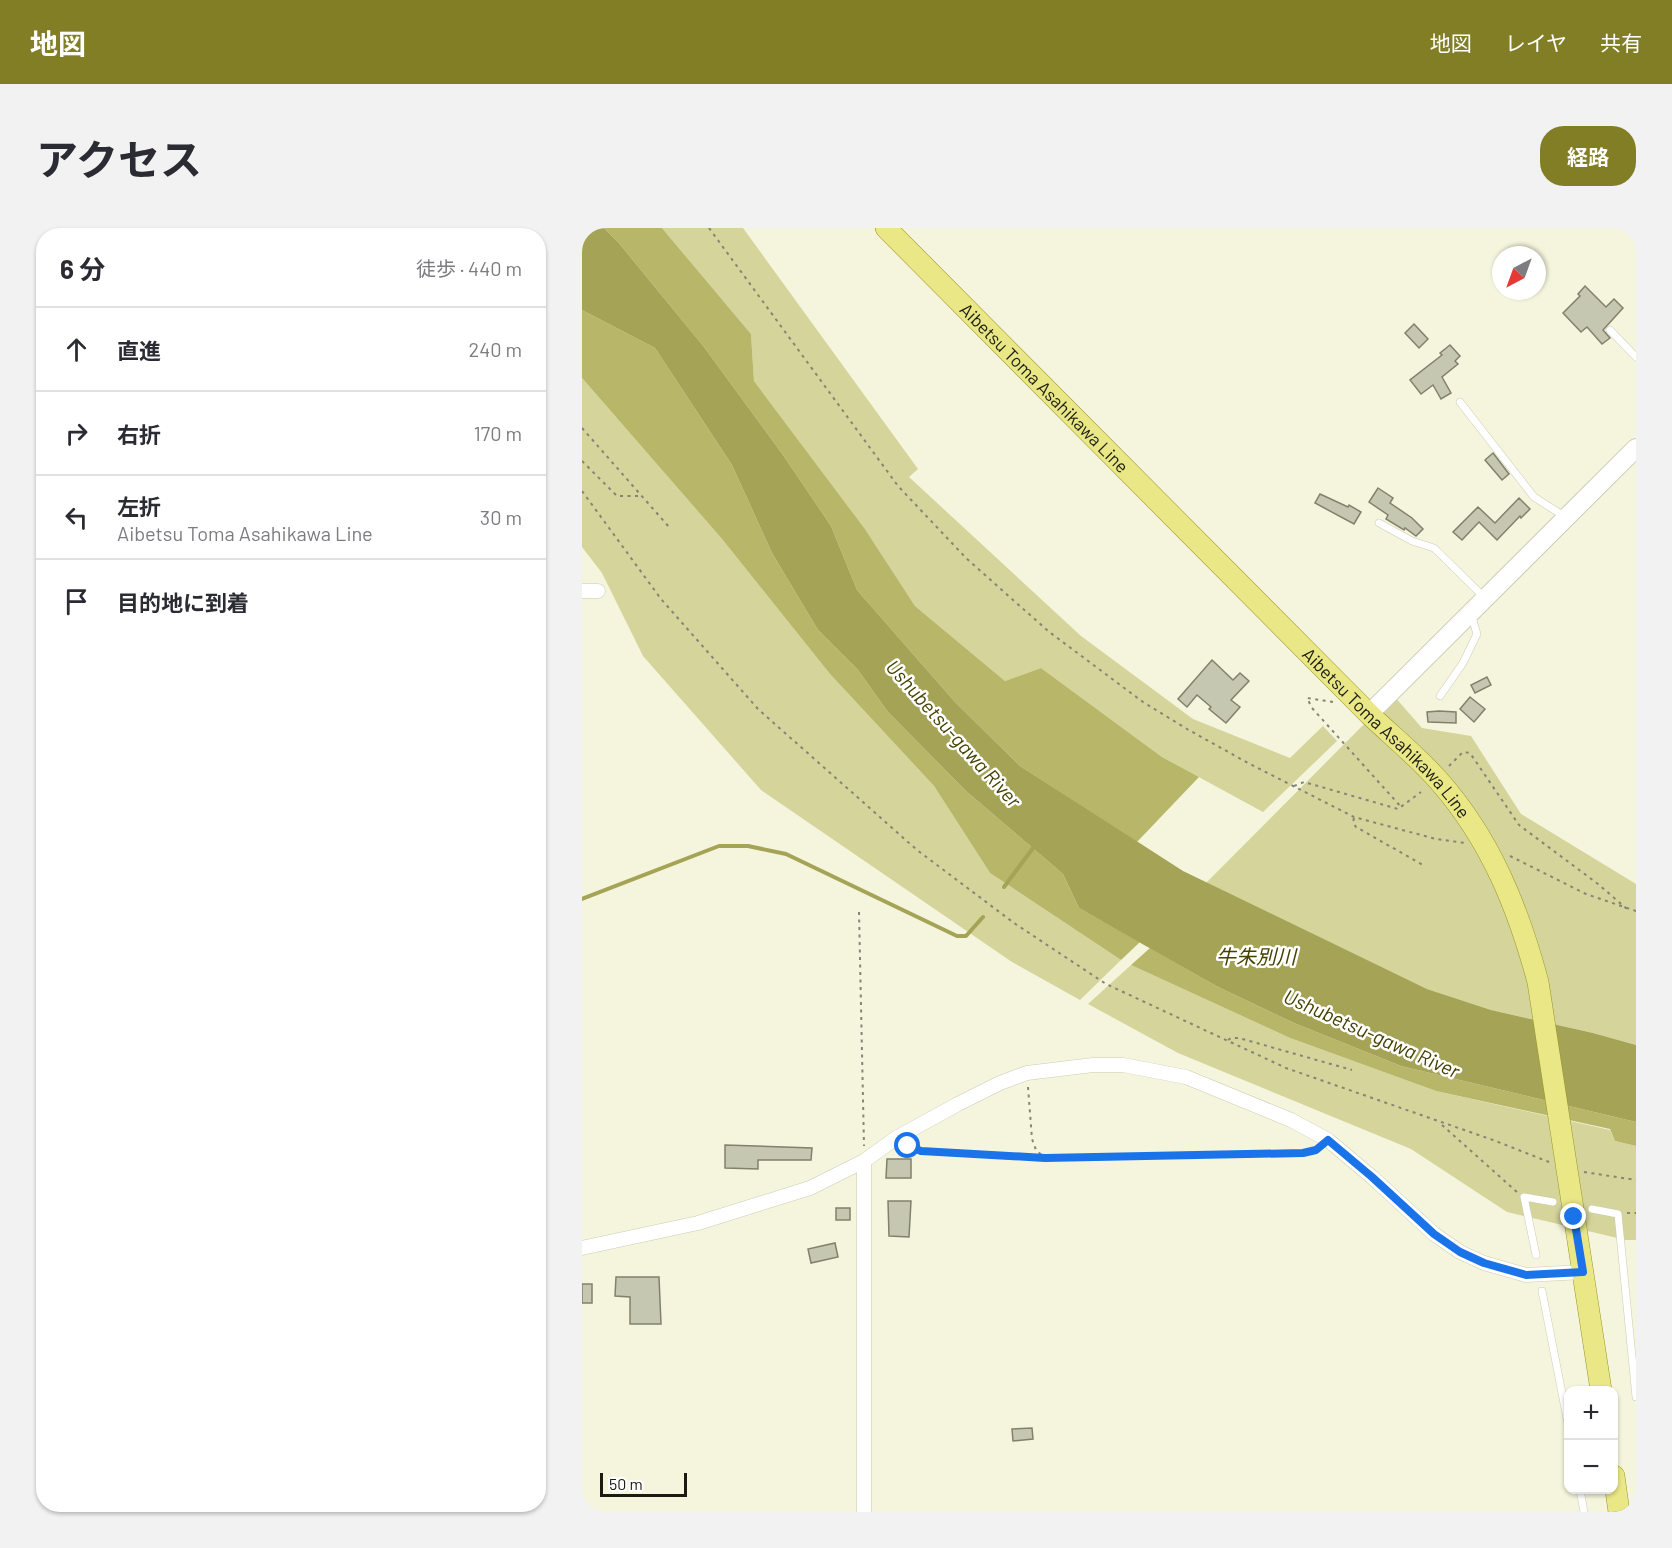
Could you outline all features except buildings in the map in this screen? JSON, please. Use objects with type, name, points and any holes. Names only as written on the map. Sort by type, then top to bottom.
[{"type":"main road","name":"Aibetsu Toma Asahikawa Line","points":[[886,228],[1369,714],[1438,780],[1481,837],[1502,876],[1525,933],[1538,982],[1600,1386]]},
{"type":"main road","points":[[1616,1494],[1619,1512]]},
{"type":"street","points":[[1369,714],[1636,448]]},
{"type":"street","points":[[582,591],[598,591]]},
{"type":"street","points":[[582,1248],[698,1223],[810,1188],[864,1161],[896,1138],[1000,1083],[1027,1073],[1093,1065],[1123,1065],[1186,1077],[1291,1120],[1328,1140],[1434,1234],[1460,1252],[1484,1263],[1526,1275],[1583,1272]]},
{"type":"street","points":[[864,1161],[864,1512]]},
{"type":"lane","points":[[1610,330],[1636,357]]},
{"type":"lane","points":[[1460,402],[1534,497],[1566,517]]},
{"type":"lane","points":[[1379,523],[1412,541],[1434,548],[1485,598]]},
{"type":"lane","points":[[1440,696],[1463,663],[1477,634],[1470,613]]},
{"type":"lane","points":[[1536,1255],[1524,1197],[1553,1202]]},
{"type":"lane","points":[[1593,1209],[1618,1214],[1636,1397]]},
{"type":"lane","points":[[1542,1291],[1564,1403]]},
{"type":"lane","points":[[1581,1494],[1584,1512]]},
{"type":"path","points":[[709,228],[898,486],[966,558],[1048,631],[1143,702],[1248,763],[1354,817],[1436,839],[1474,843]]},
{"type":"path","points":[[582,428],[669,527]]},
{"type":"path","points":[[582,461],[617,496],[641,496]]},
{"type":"path","points":[[582,491],[662,599],[758,709],[917,850],[1014,923],[1106,984],[1286,1068],[1493,1140],[1531,1157],[1557,1165]]},
{"type":"path","points":[[1334,702],[1307,698],[1312,708],[1402,808]]},
{"type":"path","points":[[1449,766],[1463,752],[1470,753],[1519,825],[1598,884],[1627,909]]},
{"type":"path","points":[[1294,786],[1304,782],[1393,809],[1402,808],[1420,792]]},
{"type":"path","points":[[1354,817],[1353,822],[1356,826],[1423,865]]},
{"type":"path","points":[[1504,854],[1586,894],[1636,912]]},
{"type":"path","points":[[859,912],[864,1161]]},
{"type":"path","points":[[1227,1041],[1231,1038],[1239,1038],[1352,1070]]},
{"type":"path","points":[[1027,1073],[1032,1139],[1036,1150],[1045,1158]]},
{"type":"path","points":[[1440,1123],[1524,1197]]},
{"type":"path","points":[[896,1138],[921,1151],[1045,1158],[1303,1153],[1316,1150],[1328,1140]]},
{"type":"path","points":[[1578,1171],[1636,1180]]},
{"type":"green space","points":[[662,228],[743,228],[918,469],[909,477],[1081,636],[1193,719],[1290,758],[1323,726],[1337,741],[1263,812],[1162,757],[1041,668],[1005,681],[915,606],[865,529],[754,381],[751,334]]},
{"type":"green space","points":[[582,378],[722,539],[830,674],[934,786],[990,873],[1121,960],[1080,1000],[1012,962],[761,790],[643,656],[602,573],[582,547]]},
{"type":"green space","points":[[1393,695],[1422,728],[1471,736],[1521,814],[1636,884],[1636,1045],[1491,1010],[1427,989],[1206,883]]},
{"type":"green space","points":[[1131,965],[1290,1038],[1436,1091],[1610,1130],[1615,1141],[1636,1146],[1636,1240],[1626,1240],[1507,1212],[1411,1149],[1178,1053],[1088,1004]]},
{"type":"shaded area","points":[[604,228],[662,228],[751,334],[754,381],[865,529],[915,606],[1005,681],[1041,668],[1162,757],[1199,777],[1137,842],[1020,766],[955,702],[857,590],[831,526],[783,455],[704,347]]},
{"type":"shaded area","points":[[582,310],[655,348],[732,465],[772,553],[818,630],[858,670],[888,712],[966,791],[1063,874],[1079,908],[1140,942],[1121,960],[990,873],[934,786],[830,674],[722,539],[582,378]]},
{"type":"shaded area","points":[[1150,948],[1218,987],[1294,1023],[1401,1066],[1636,1122],[1636,1146],[1615,1141],[1610,1129],[1436,1091],[1290,1038],[1131,965]]},
{"type":"water","name":"牛朱別川","points":[[582,228],[604,228],[704,347],[783,455],[831,526],[857,590],[955,702],[1020,766],[1183,871],[1427,989],[1491,1010],[1636,1045],[1636,1122],[1401,1066],[1294,1023],[1218,987],[1079,908],[1063,874],[966,791],[888,712],[858,670],[818,630],[772,553],[732,465],[655,348],[582,310]]},
{"type":"waterway","points":[[1004,887],[1036,844]]},
{"type":"waterway","points":[[582,899],[719,846],[748,846],[786,854],[957,936],[966,936],[983,917]]},
{"type":"route","points":[[908,1146],[921,1151],[1045,1158],[1303,1153],[1316,1150],[1328,1140],[1372,1177],[1409,1213],[1460,1252],[1484,1263],[1526,1275],[1583,1272],[1574,1217]]},
{"type":"water label","name":"Ushubetsu-gawa River","points":[[954,733]]},
{"type":"water label","name":"Ushubetsu-gawa River","points":[[1372,1033]]}]
